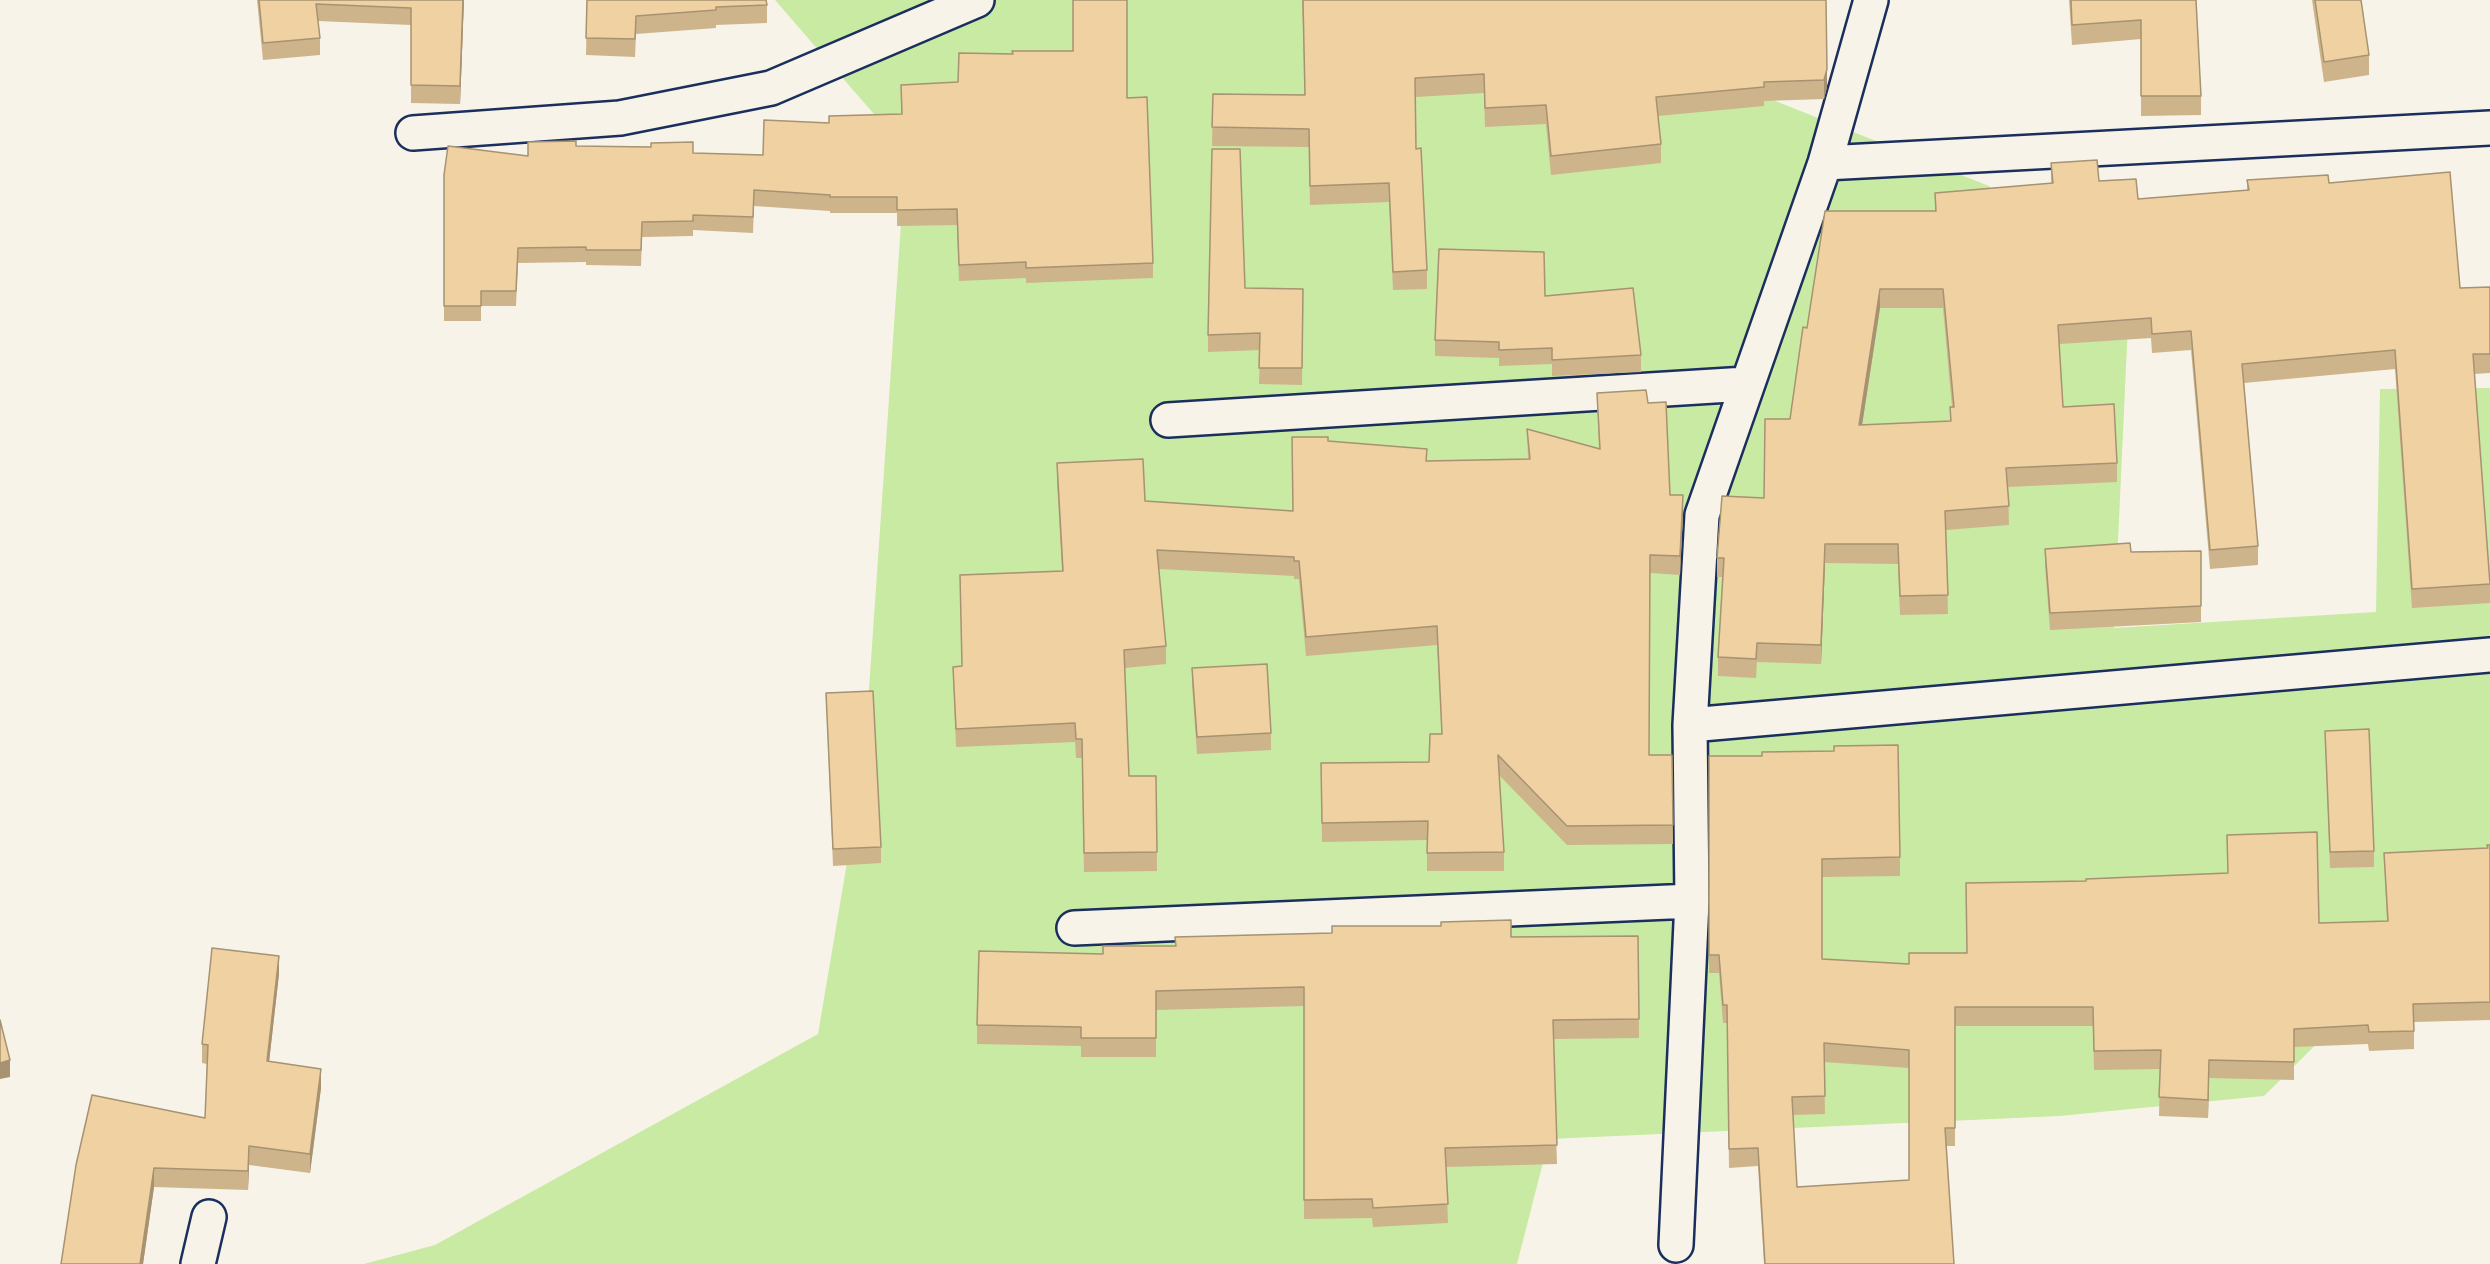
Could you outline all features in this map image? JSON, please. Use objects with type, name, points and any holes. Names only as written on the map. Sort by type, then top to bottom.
[{"type":"street","points":[[413,132],[620,118],[771,88],[976,0]]},
{"type":"street","points":[[1676,1245],[1692,901],[1690,725],[1702,515],[1825,163],[1870,0]]},
{"type":"street","points":[[1825,163],[2490,128]]},
{"type":"street","points":[[1168,420],[1746,384]]},
{"type":"street","points":[[1690,725],[2490,655]]},
{"type":"street","points":[[1074,928],[1692,901]]},
{"type":"street","points":[[198,1264],[209,1217]]},
{"type":"green space","points":[[775,0],[1625,0],[1700,71],[1989,186],[2128,324],[2114,628],[2376,612],[2380,389],[2490,388],[2490,872],[2264,1096],[2059,1116],[1549,1139],[1517,1264],[364,1264],[435,1245],[818,1034],[864,762],[906,151]]},
{"type":"building","points":[[259,0],[463,0],[460,86],[411,85],[411,8],[316,4],[320,38],[263,43]]},
{"type":"building","points":[[587,0],[766,0],[767,5],[716,7],[716,10],[636,16],[635,39],[586,38]]},
{"type":"building","points":[[1073,0],[1127,0],[1127,98],[1147,97],[1153,263],[1026,268],[1026,262],[959,265],[957,209],[897,210],[897,197],[830,197],[830,195],[754,190],[753,217],[693,215],[693,221],[642,222],[641,250],[586,250],[586,247],[518,248],[516,291],[481,291],[481,306],[444,306],[444,175],[448,146],[528,156],[528,142],[576,141],[576,146],[651,147],[651,143],[693,142],[693,153],[763,155],[764,120],[829,123],[829,116],[902,114],[901,85],[958,82],[959,53],[1013,54],[1012,51],[1073,51]]},
{"type":"building","points":[[1303,0],[1826,0],[1827,69],[1824,80],[1764,82],[1764,87],[1656,97],[1661,144],[1551,156],[1546,105],[1485,108],[1484,74],[1415,78],[1416,149],[1421,148],[1427,270],[1393,272],[1389,183],[1310,186],[1309,129],[1212,127],[1213,94],[1305,95]]},
{"type":"building","points":[[2071,0],[2196,0],[2201,96],[2141,96],[2141,20],[2072,25]]},
{"type":"building","points":[[2315,0],[2361,0],[2369,55],[2324,62]]},
{"type":"building","points":[[1212,149],[1240,149],[1245,288],[1303,289],[1302,368],[1259,368],[1260,333],[1208,335]]},
{"type":"building","points":[[2097,160],[2099,181],[2136,179],[2138,199],[2249,190],[2247,180],[2328,175],[2329,183],[2450,172],[2460,288],[2490,287],[2490,354],[2473,354],[2490,584],[2412,589],[2395,350],[2242,364],[2258,546],[2210,550],[2191,331],[2152,334],[2151,318],[2058,325],[2063,407],[2114,404],[2117,463],[2006,468],[2009,506],[1945,511],[1948,595],[1900,596],[1898,544],[1825,544],[1821,645],[1757,643],[1756,659],[1718,657],[1724,558],[1717,558],[1722,496],[1764,498],[1765,419],[1790,419],[1803,327],[1807,328],[1825,211],[1936,211],[1935,193],[2053,183],[2051,163]],"holes":[[[1880,289],[1943,289],[1954,407],[1950,407],[1951,421],[1859,425]]]},
{"type":"building","points":[[1439,249],[1544,252],[1545,296],[1633,288],[1641,355],[1552,360],[1552,348],[1499,350],[1499,342],[1435,340]]},
{"type":"building","points":[[1646,390],[1648,403],[1666,402],[1670,495],[1683,495],[1680,556],[1650,555],[1649,755],[1672,755],[1673,825],[1567,826],[1498,755],[1504,852],[1427,853],[1428,821],[1322,823],[1321,763],[1429,762],[1430,734],[1442,734],[1437,626],[1306,637],[1299,561],[1294,561],[1294,557],[1157,550],[1166,646],[1124,650],[1129,776],[1156,776],[1157,852],[1084,853],[1082,739],[1076,739],[1075,723],[956,729],[953,667],[962,666],[960,575],[1063,571],[1057,463],[1143,459],[1145,501],[1293,511],[1292,437],[1328,437],[1328,441],[1427,449],[1426,461],[1530,459],[1527,429],[1600,449],[1597,393]]},
{"type":"building","points":[[2130,543],[2131,552],[2201,551],[2201,606],[2050,613],[2045,549]]},
{"type":"building","points":[[1267,664],[1271,733],[1197,737],[1192,668]]},
{"type":"building","points":[[873,691],[881,847],[833,849],[826,693]]},
{"type":"building","points":[[2369,729],[2374,851],[2330,852],[2325,731]]},
{"type":"building","points":[[1898,745],[1900,857],[1822,859],[1822,959],[1909,964],[1909,953],[1967,953],[1966,883],[2086,881],[2086,879],[2228,873],[2227,835],[2317,832],[2319,923],[2388,921],[2384,853],[2488,848],[2487,845],[2490,845],[2490,1002],[2413,1004],[2414,1031],[2369,1032],[2368,1025],[2294,1029],[2294,1062],[2209,1060],[2208,1100],[2159,1097],[2161,1050],[2094,1051],[2093,1007],[1955,1007],[1955,1128],[1945,1128],[1954,1264],[1765,1264],[1758,1148],[1729,1149],[1727,1005],[1723,1005],[1719,955],[1709,955],[1709,756],[1762,756],[1762,752],[1834,751],[1834,746]],"holes":[[[1824,1043],[1909,1050],[1909,1180],[1797,1187],[1792,1097],[1825,1096]]]},
{"type":"building","points":[[1511,920],[1511,937],[1638,936],[1639,1019],[1553,1020],[1557,1145],[1445,1148],[1448,1204],[1373,1208],[1372,1199],[1304,1200],[1304,987],[1156,991],[1156,1038],[1081,1038],[1081,1027],[977,1025],[979,951],[1103,954],[1103,946],[1176,946],[1175,937],[1332,933],[1332,926],[1441,926],[1441,922]]},
{"type":"building","points":[[212,948],[279,956],[267,1061],[321,1069],[310,1154],[249,1146],[248,1171],[154,1168],[140,1264],[61,1264],[76,1165],[92,1095],[205,1118],[208,1045],[202,1044]]},
{"type":"building","points":[[0,1020],[10,1060],[0,1063]]}]
